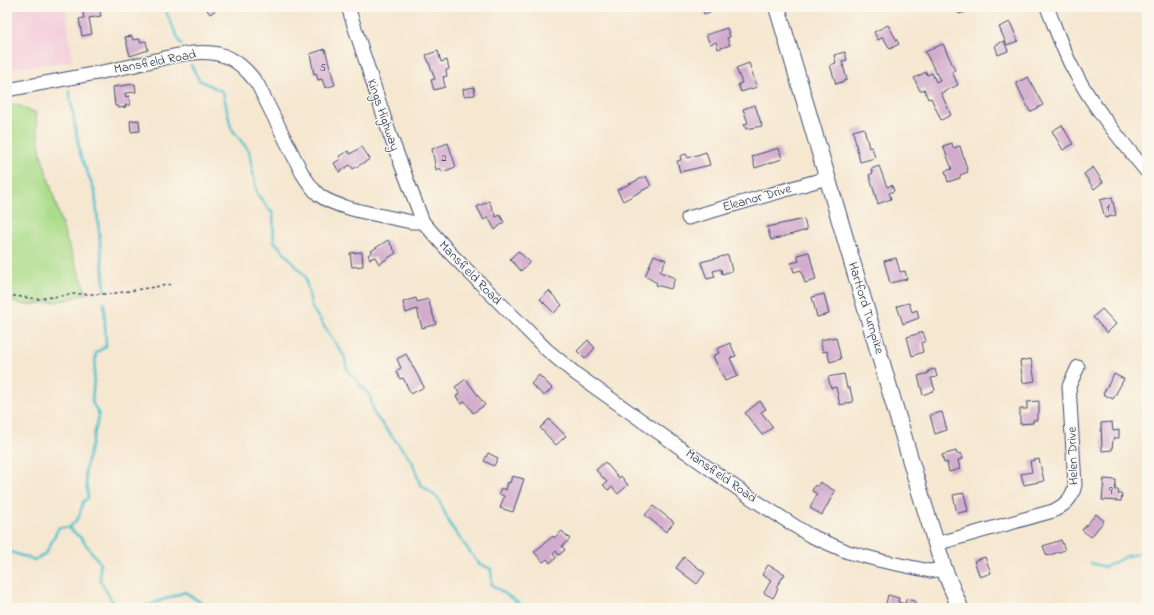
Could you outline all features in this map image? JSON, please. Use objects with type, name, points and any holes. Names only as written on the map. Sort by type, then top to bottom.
[{"type":"main road","name":"Hartford Turnpike","points":[[777,7],[936,544],[944,569],[960,608]]},
{"type":"street","name":"Kings Highway","points":[[348,7],[389,133],[423,222]]},
{"type":"street","points":[[1047,7],[1072,66],[1087,93],[1107,124],[1147,172]]},
{"type":"street","name":"Mansfield Road","points":[[7,90],[179,56],[213,53],[226,57],[239,64],[249,73],[258,85],[302,173],[309,185],[318,195],[337,204],[404,220],[423,222],[451,254],[548,350],[576,374],[758,503],[809,535],[848,552],[930,571],[944,569]]},
{"type":"street","name":"Eleanor Drive","points":[[688,218],[827,178]]},
{"type":"street","name":"Helen Drive","points":[[936,544],[1053,511],[1067,502],[1073,494],[1075,485],[1069,386],[1078,367]]},
{"type":"path","points":[[7,294],[38,299],[74,294],[110,294],[173,284]]},
{"type":"shaded area","points":[[7,7],[66,7],[72,61],[7,69]]},
{"type":"green space","points":[[15,104],[35,112],[41,154],[66,238],[87,294],[61,301],[26,305],[7,300],[7,106]]},
{"type":"building","points":[[76,7],[99,7],[101,16],[89,18],[92,34],[82,36],[79,19],[84,18],[82,8],[76,9]]},
{"type":"building","points":[[205,7],[218,7],[219,8],[210,14]]},
{"type":"building","points":[[297,7],[311,7],[312,9],[300,13]]},
{"type":"building","points":[[722,7],[722,9],[704,14],[702,8]]},
{"type":"building","points":[[957,7],[965,7],[966,12],[959,14]]},
{"type":"building","points":[[1010,22],[1018,41],[1007,45],[999,27]]},
{"type":"building","points":[[888,25],[899,44],[890,49],[883,37],[878,40],[874,32]]},
{"type":"building","points":[[727,28],[730,37],[727,38],[730,45],[718,49],[716,42],[710,44],[706,35]]},
{"type":"building","points":[[132,36],[133,40],[140,39],[140,42],[146,41],[148,50],[130,56],[125,37]]},
{"type":"building","points":[[1004,41],[1008,51],[998,55],[995,45]]},
{"type":"building","points":[[943,44],[955,70],[952,72],[958,85],[941,93],[951,115],[941,120],[931,98],[928,99],[924,89],[920,91],[914,78],[926,72],[927,75],[932,73],[936,82],[940,80],[925,52]]},
{"type":"building","points":[[325,49],[335,85],[325,88],[322,79],[318,80],[316,73],[314,74],[310,54]]},
{"type":"building","points":[[438,51],[441,62],[447,60],[449,69],[446,70],[447,76],[443,77],[445,87],[434,90],[431,80],[435,79],[426,55]]},
{"type":"building","points":[[845,52],[847,60],[842,61],[847,80],[836,84],[830,65],[836,63],[834,55]]},
{"type":"building","points":[[749,63],[757,87],[741,92],[738,84],[742,83],[736,68]]},
{"type":"building","points":[[1028,77],[1043,105],[1030,112],[1016,83]]},
{"type":"building","points":[[135,84],[136,92],[125,93],[126,97],[129,96],[130,105],[125,105],[126,107],[118,108],[118,106],[115,106],[113,87]]},
{"type":"building","points":[[474,87],[475,95],[464,96],[463,89]]},
{"type":"building","points":[[755,105],[762,126],[746,129],[744,124],[748,123],[743,109]]},
{"type":"building","points":[[139,120],[140,131],[131,132],[130,121]]},
{"type":"building","points":[[1062,125],[1073,144],[1063,150],[1052,131]]},
{"type":"building","points":[[864,128],[869,148],[872,147],[875,158],[860,162],[853,131]]},
{"type":"building","points":[[448,143],[456,167],[442,172],[440,168],[436,170],[432,149]]},
{"type":"building","points":[[952,143],[953,148],[960,146],[968,172],[960,175],[960,178],[948,182],[945,171],[952,169],[943,146]]},
{"type":"building","points":[[362,147],[370,159],[353,169],[350,165],[339,172],[334,163],[341,159],[339,156],[348,151],[350,154]]},
{"type":"building","points":[[779,148],[782,159],[755,168],[752,156]]},
{"type":"building","points":[[706,152],[710,165],[680,172],[677,161],[681,160],[680,156],[686,154],[688,158]]},
{"type":"building","points":[[879,166],[887,187],[892,185],[894,191],[889,193],[891,199],[878,204],[869,175],[873,173],[871,169]]},
{"type":"building","points":[[1093,167],[1103,182],[1094,189],[1084,174]]},
{"type":"building","points":[[646,176],[651,186],[623,201],[617,190]]},
{"type":"building","points":[[1112,197],[1116,215],[1105,218],[1100,200]]},
{"type":"building","points":[[489,201],[496,217],[500,215],[504,222],[495,230],[488,217],[484,220],[477,207]]},
{"type":"building","points":[[804,219],[807,230],[771,240],[767,227]]},
{"type":"building","points":[[388,240],[396,253],[379,264],[375,257],[370,259],[368,255],[372,252],[371,251]]},
{"type":"building","points":[[518,251],[530,262],[521,271],[510,259]]},
{"type":"building","points":[[362,252],[363,266],[352,267],[350,253]]},
{"type":"building","points":[[809,252],[816,280],[805,283],[801,270],[794,272],[791,263],[799,261],[797,255]]},
{"type":"building","points":[[654,255],[666,260],[660,272],[675,278],[671,289],[656,285],[657,283],[645,276]]},
{"type":"building","points":[[728,255],[732,271],[722,274],[721,269],[713,271],[715,277],[707,279],[701,262]]},
{"type":"building","points":[[896,258],[900,272],[905,271],[907,279],[890,283],[884,261]]},
{"type":"building","points":[[549,291],[562,305],[554,313],[540,299]]},
{"type":"building","points":[[824,294],[829,314],[817,317],[812,297]]},
{"type":"building","points":[[416,298],[417,302],[428,299],[436,324],[422,328],[417,309],[406,313],[403,302]]},
{"type":"building","points":[[909,303],[912,312],[917,310],[919,318],[903,324],[897,306]]},
{"type":"building","points":[[1102,309],[1116,324],[1107,333],[1093,317]]},
{"type":"building","points":[[923,332],[926,341],[921,343],[923,352],[912,356],[907,337]]},
{"type":"building","points":[[836,337],[841,359],[830,362],[827,351],[823,352],[820,340]]},
{"type":"building","points":[[588,340],[595,348],[585,359],[577,351]]},
{"type":"building","points":[[730,343],[736,356],[730,358],[738,376],[725,381],[713,356],[719,353],[717,349]]},
{"type":"building","points":[[406,354],[424,387],[411,394],[403,378],[400,379],[396,371],[401,368],[397,359]]},
{"type":"building","points":[[1031,359],[1035,381],[1023,383],[1020,361]]},
{"type":"building","points":[[935,369],[937,377],[931,378],[935,390],[923,395],[918,376],[929,373],[928,371]]},
{"type":"building","points":[[844,374],[847,388],[850,388],[853,402],[840,405],[836,387],[831,388],[828,377]]},
{"type":"building","points":[[1114,374],[1124,379],[1113,399],[1103,394]]},
{"type":"building","points":[[539,375],[552,388],[544,396],[531,384]]},
{"type":"building","points":[[466,379],[485,405],[473,413],[465,401],[461,404],[456,396],[460,394],[455,387]]},
{"type":"building","points":[[760,401],[766,409],[761,412],[773,427],[762,435],[745,413]]},
{"type":"building","points":[[1039,401],[1039,413],[1037,413],[1037,420],[1033,420],[1033,423],[1020,424],[1020,409],[1027,409],[1027,402]]},
{"type":"building","points":[[942,412],[947,430],[935,434],[930,415]]},
{"type":"building","points":[[549,419],[566,436],[556,445],[540,428]]},
{"type":"building","points":[[1112,422],[1113,431],[1119,430],[1119,438],[1113,438],[1112,450],[1102,451],[1101,423]]},
{"type":"building","points":[[956,451],[957,454],[961,453],[963,459],[958,460],[960,469],[949,472],[947,462],[944,463],[942,455]]},
{"type":"building","points":[[488,453],[498,458],[494,466],[484,461]]},
{"type":"building","points":[[1039,459],[1044,481],[1024,485],[1021,474],[1032,472],[1030,461]]},
{"type":"building","points":[[605,462],[619,478],[621,476],[628,485],[618,494],[612,487],[608,490],[603,485],[607,482],[596,470]]},
{"type":"building","points":[[512,476],[524,479],[513,512],[500,508],[504,496],[499,494],[501,488],[506,490],[508,482],[510,483]]},
{"type":"building","points":[[1104,479],[1116,480],[1115,490],[1119,490],[1118,494],[1122,494],[1121,501],[1102,500]]},
{"type":"building","points":[[820,482],[835,491],[822,515],[810,508],[817,494],[812,491],[815,485],[817,487]]},
{"type":"building","points":[[964,493],[968,511],[957,513],[953,495]]},
{"type":"building","points":[[653,506],[674,522],[666,532],[645,515]]},
{"type":"building","points":[[1096,514],[1104,521],[1091,537],[1082,530]]},
{"type":"building","points":[[562,531],[570,539],[562,546],[565,550],[559,555],[556,551],[553,554],[556,558],[550,563],[547,559],[543,562],[534,552],[553,536],[554,538]]},
{"type":"building","points":[[1061,540],[1065,550],[1047,556],[1043,546]]},
{"type":"building","points":[[684,557],[705,573],[697,584],[676,568]]},
{"type":"building","points":[[985,557],[991,573],[980,577],[974,561]]},
{"type":"building","points":[[768,565],[785,574],[776,587],[778,589],[773,598],[764,593],[771,580],[762,575]]},
{"type":"building","points":[[888,595],[899,598],[898,602],[905,604],[906,599],[915,601],[915,608],[885,608]]},
{"type":"waterway","points":[[164,7],[181,45]]},
{"type":"waterway","points":[[191,65],[199,80],[223,92],[231,128],[249,151],[257,194],[273,214],[274,241],[305,276],[312,308],[344,356],[348,371],[370,396],[374,414],[412,461],[420,484],[438,498],[451,526],[478,563],[491,569],[492,585],[526,608]]},
{"type":"waterway","points":[[69,91],[80,154],[95,192],[105,290]]},
{"type":"waterway","points":[[69,528],[79,517],[83,502],[88,498],[85,471],[99,415],[92,402],[96,353],[106,346],[104,302]]},
{"type":"waterway","points":[[7,551],[35,560],[46,553],[59,527],[69,528],[81,538],[100,563],[100,580],[116,608]]},
{"type":"waterway","points":[[1091,563],[1105,567],[1127,556],[1147,552]]},
{"type":"waterway","points":[[140,608],[185,592],[209,608]]},
{"type":"waterway","points":[[1008,608],[1016,601],[1043,607],[1053,600],[1064,608]]}]
